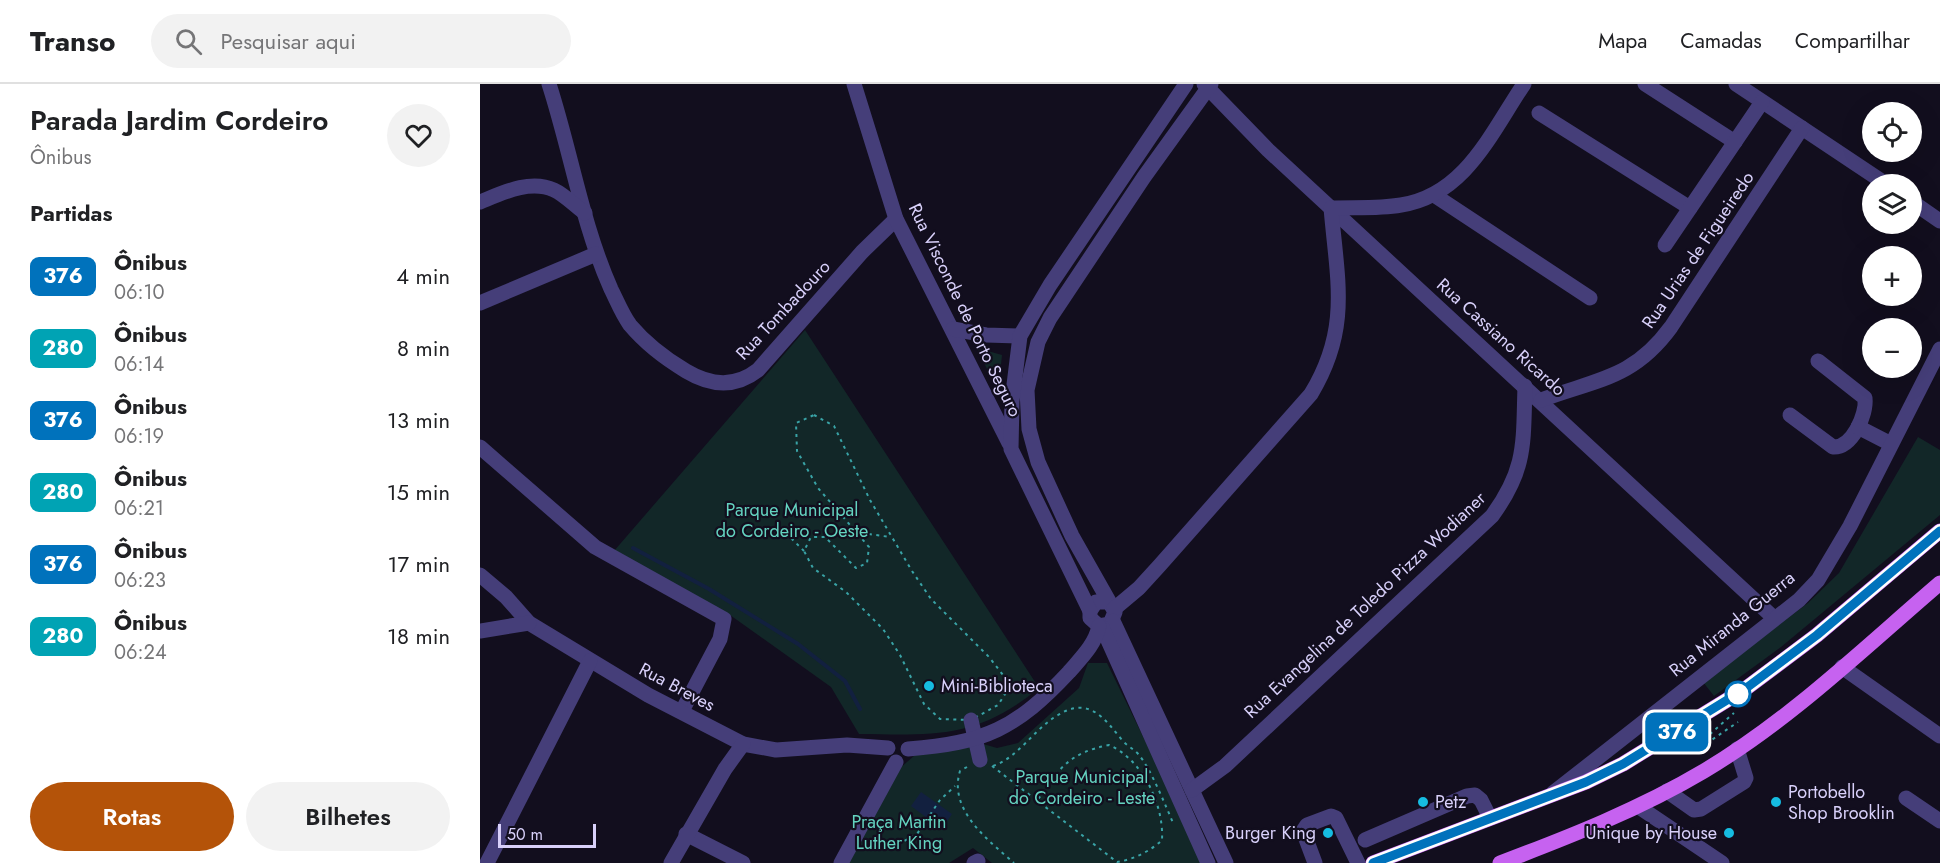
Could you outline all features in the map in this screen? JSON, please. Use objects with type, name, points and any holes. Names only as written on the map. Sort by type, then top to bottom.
[{"type":"main road","points":[[1373,863],[1551,795],[1623,764],[1738,694],[1817,635],[1940,531]]},
{"type":"main road","points":[[1500,863],[1523,860],[1639,807],[1737,749],[1764,731],[1940,583]]},
{"type":"street","name":"Rua Tombadouro","points":[[549,84],[596,254],[621,310],[649,344],[672,363],[697,377],[714,383],[737,382],[758,370],[862,252],[896,219]]},
{"type":"street","name":"Rua Visconde de Porto Seguro","points":[[854,84],[896,219],[953,329],[1090,610],[1090,618],[1107,617]]},
{"type":"street","points":[[1011,449],[1012,401],[1020,336],[1050,285],[1186,84]]},
{"type":"street","points":[[841,863],[892,755],[905,759],[908,749],[975,738],[996,732],[1032,708],[1093,643],[1107,617],[1160,566],[1311,394],[1320,379],[1339,323],[1339,284],[1331,208],[1394,206],[1434,195],[1455,183],[1524,84]]},
{"type":"street","points":[[1645,84],[1736,142]]},
{"type":"street","points":[[1736,84],[1871,174]]},
{"type":"street","points":[[1208,85],[1050,318],[1038,342],[1027,390],[1032,444],[1054,500],[1107,617],[1227,863]]},
{"type":"street","name":"Rua Cassiano Ricardo","points":[[1208,85],[1331,208],[1774,618]]},
{"type":"street","points":[[1665,245],[1762,102]]},
{"type":"street","points":[[1539,113],[1690,208]]},
{"type":"street","name":"Rua Urias de Figueiredo","points":[[1541,400],[1619,374],[1652,351],[1671,327],[1802,128]]},
{"type":"street","points":[[480,202],[507,192],[537,186],[554,190],[585,213]]},
{"type":"street","points":[[1434,195],[1590,298]]},
{"type":"street","points":[[1922,209],[1940,221]]},
{"type":"street","points":[[480,303],[596,254]]},
{"type":"street","points":[[1050,285],[1056,296],[1064,297]]},
{"type":"street","points":[[1035,309],[1045,310],[1050,318]]},
{"type":"street","points":[[953,329],[987,335],[1020,336]]},
{"type":"street","name":"Rua Miranda Guerra","points":[[1551,795],[1799,600],[1818,580],[1850,526],[1940,349]]},
{"type":"street","points":[[1790,415],[1833,447],[1845,443],[1858,426],[1866,404],[1862,393],[1818,361]]},
{"type":"street","name":"Rua Evangelina de Toledo Pizza Wodianer","points":[[1192,790],[1225,766],[1492,516],[1508,494],[1522,457],[1525,387]]},
{"type":"street","points":[[1858,426],[1891,444]]},
{"type":"street","points":[[480,447],[595,548],[724,619],[720,639],[682,711]]},
{"type":"street","name":"Rua Breves","points":[[480,575],[506,597],[530,623],[590,661],[743,744],[776,750],[847,745],[892,755]]},
{"type":"street","points":[[1107,617],[1208,863]]},
{"type":"street","points":[[480,631],[530,623]]},
{"type":"street","points":[[486,863],[590,661]]},
{"type":"street","points":[[1842,667],[1940,736]]},
{"type":"street","points":[[971,720],[975,738],[986,763]]},
{"type":"street","points":[[671,863],[686,834],[743,744]]},
{"type":"street","points":[[1667,791],[1688,808],[1701,809],[1744,783],[1746,772],[1737,749]]},
{"type":"street","points":[[1365,840],[1467,796],[1475,795],[1481,800],[1490,818]]},
{"type":"street","points":[[1906,798],[1940,821]]},
{"type":"street","points":[[1639,807],[1722,863]]},
{"type":"street","points":[[1315,863],[1303,831],[1307,825],[1332,816],[1336,818],[1358,863]]},
{"type":"street","points":[[686,834],[742,863]]},
{"type":"path","points":[[786,532],[804,551],[813,568],[846,592],[883,629],[900,655],[924,704],[940,719],[971,720],[998,705],[1007,692],[1003,675],[960,625],[931,598],[890,537],[834,426],[814,415],[796,423],[797,451],[818,488],[869,547],[867,563],[856,568],[825,537],[811,537],[804,551]]},
{"type":"path","points":[[854,532],[890,537]]},
{"type":"path","points":[[855,835],[895,846],[917,834],[940,800],[955,786],[960,771],[986,763],[1005,762],[1057,715],[1070,709],[1088,708],[1100,713],[1125,744],[1140,755],[1177,831]]},
{"type":"path","points":[[1734,713],[1694,750],[1738,722]]},
{"type":"path","points":[[1120,749],[1125,744]]},
{"type":"path","points":[[986,763],[1117,862],[1130,860],[1141,852],[1154,849],[1162,840],[1162,821],[1142,774],[1120,749],[1109,745],[1075,754],[1056,771],[1037,801]]},
{"type":"path","points":[[955,786],[962,806],[973,823],[1014,863]]},
{"type":"green space","name":"Parque Municipal do Cordeiro - Oeste","points":[[805,330],[1039,688],[1017,705],[995,717],[954,731],[859,734],[831,687],[730,615],[614,551]]},
{"type":"green space","points":[[977,348],[1002,355],[998,392]]},
{"type":"green space","points":[[1918,437],[1940,450],[1940,515],[1781,647],[1714,696],[1703,682],[1808,603],[1839,573]]},
{"type":"green space","name":"Parque Municipal do Cordeiro - Leste","points":[[1088,663],[1107,663],[1205,863],[992,863],[973,848],[949,863],[847,863],[899,769],[915,755],[983,744],[997,748],[1018,743],[1079,688]]},
{"type":"water","points":[[921,792],[952,814],[942,829],[911,806]]},
{"type":"waterway","points":[[633,548],[709,589],[798,644],[845,681],[860,709]]},
{"type":"bus line","name":"376","points":[[1373,863],[1586,782],[1623,764],[1745,689],[1817,635],[1940,531]]},
{"type":"place","name":"Mini-Biblioteca","points":[[929,686]]},
{"type":"place","name":"Petz","points":[[1423,802]]},
{"type":"place","name":"Portobello Shop Brooklin","points":[[1776,802]]},
{"type":"place","name":"Burger King","points":[[1328,833]]},
{"type":"place","name":"Unique by House","points":[[1729,833]]},
{"type":"park label","name":"Praça Martin Luther King","points":[[899,832]]}]
